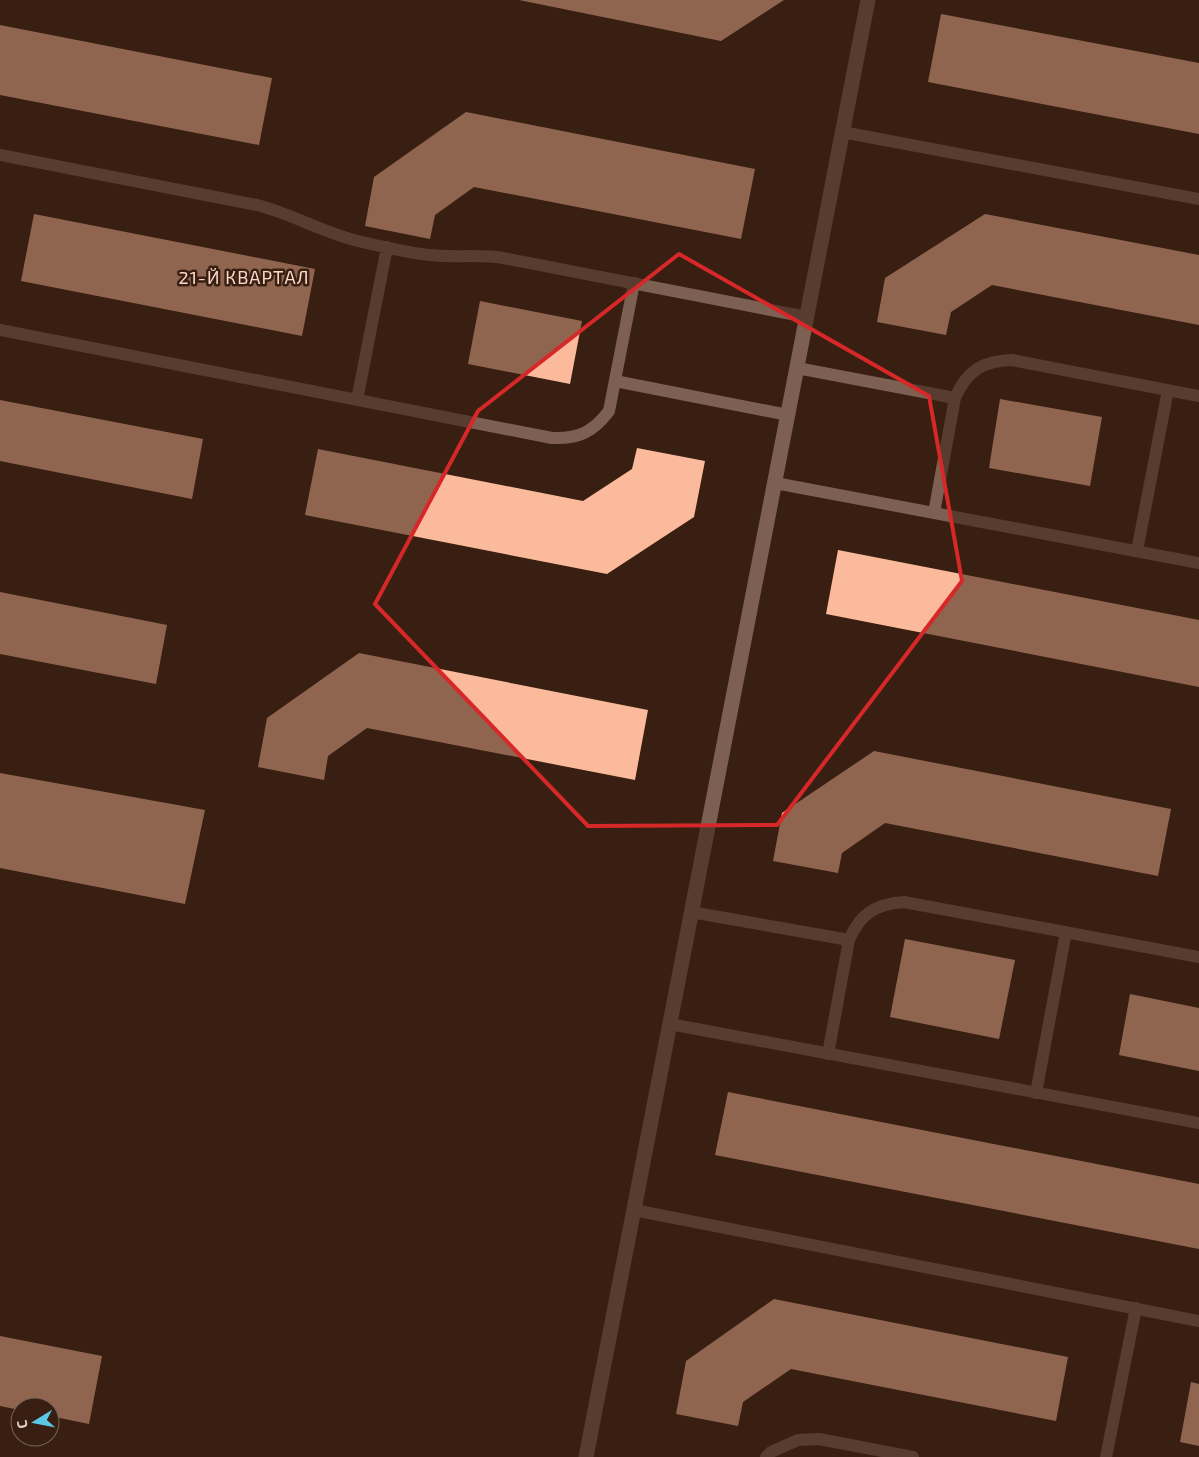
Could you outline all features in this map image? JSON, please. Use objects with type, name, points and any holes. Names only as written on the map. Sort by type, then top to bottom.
[{"type":"street","points":[[588,1457],[868,0]]},
{"type":"lane","points":[[842,132],[1199,200]]},
{"type":"lane","points":[[0,155],[257,205],[292,216],[336,235],[387,247],[430,255],[488,256],[807,317]]},
{"type":"lane","points":[[357,400],[387,247]]},
{"type":"lane","points":[[0,330],[552,438],[565,438],[584,433],[601,422],[609,411],[634,283]]},
{"type":"lane","points":[[934,513],[955,398],[968,376],[982,366],[997,361],[1012,360],[1199,396]]},
{"type":"lane","points":[[797,368],[955,398]]},
{"type":"lane","points":[[614,381],[788,415]]},
{"type":"lane","points":[[1137,551],[1168,390]]},
{"type":"lane","points":[[775,482],[1199,563]]},
{"type":"lane","points":[[828,1054],[849,940],[861,919],[869,912],[890,902],[904,902],[1199,957]]},
{"type":"lane","points":[[692,912],[849,940]]},
{"type":"lane","points":[[1036,1093],[1066,932]]},
{"type":"lane","points":[[670,1024],[1199,1123]]},
{"type":"lane","points":[[634,1210],[1199,1321]]},
{"type":"lane","points":[[1106,1457],[1136,1308]]},
{"type":"lane","points":[[766,1457],[772,1452],[798,1440],[819,1439],[913,1457]]},
{"type":"highlighted area","points":[[679,254],[929,396],[962,581],[777,825],[588,826],[375,604],[478,411]]},
{"type":"building","points":[[519,0],[784,0],[721,41]]},
{"type":"building","points":[[941,14],[1199,63],[1199,134],[928,82]]},
{"type":"building","points":[[0,25],[272,78],[259,145],[0,95]]},
{"type":"building","points":[[466,112],[755,169],[741,239],[474,187],[435,215],[430,239],[365,226],[374,177]]},
{"type":"building","points":[[34,214],[315,269],[302,336],[21,281]]},
{"type":"building","points":[[985,214],[1199,255],[1199,325],[992,285],[951,312],[946,335],[877,322],[885,278]]},
{"type":"building","points":[[480,301],[582,321],[570,384],[468,364]]},
{"type":"building","points":[[1000,399],[1102,417],[1090,486],[989,468]]},
{"type":"building","points":[[0,400],[203,439],[192,499],[0,461]]},
{"type":"building","points":[[637,448],[705,461],[694,517],[607,574],[305,515],[318,449],[583,501],[632,469]]},
{"type":"building","points":[[838,550],[1199,620],[1199,687],[826,614]]},
{"type":"building","points":[[0,592],[167,625],[156,684],[0,654]]},
{"type":"building","points":[[359,653],[648,710],[635,780],[367,728],[328,756],[324,780],[258,767],[267,718]]},
{"type":"building","points":[[874,751],[1171,809],[1158,876],[885,823],[842,853],[838,873],[773,861],[782,813]]},
{"type":"building","points":[[0,773],[205,810],[185,904],[0,868]]},
{"type":"building","points":[[905,939],[1015,960],[999,1039],[890,1017]]},
{"type":"building","points":[[1130,994],[1199,1008],[1199,1071],[1119,1055]]},
{"type":"building","points":[[728,1092],[1199,1184],[1199,1249],[715,1155]]},
{"type":"building","points":[[774,1299],[1068,1357],[1056,1421],[791,1369],[743,1402],[738,1426],[676,1414],[686,1361]]},
{"type":"building","points":[[0,1336],[102,1356],[89,1424],[60,1418],[60,1397],[10,1397],[10,1408],[0,1406]]},
{"type":"building","points":[[1191,1382],[1199,1384],[1199,1446],[1180,1442]]},
{"type":"district","name":"21-Й КВАРТАЛ","points":[[244,277]]}]
